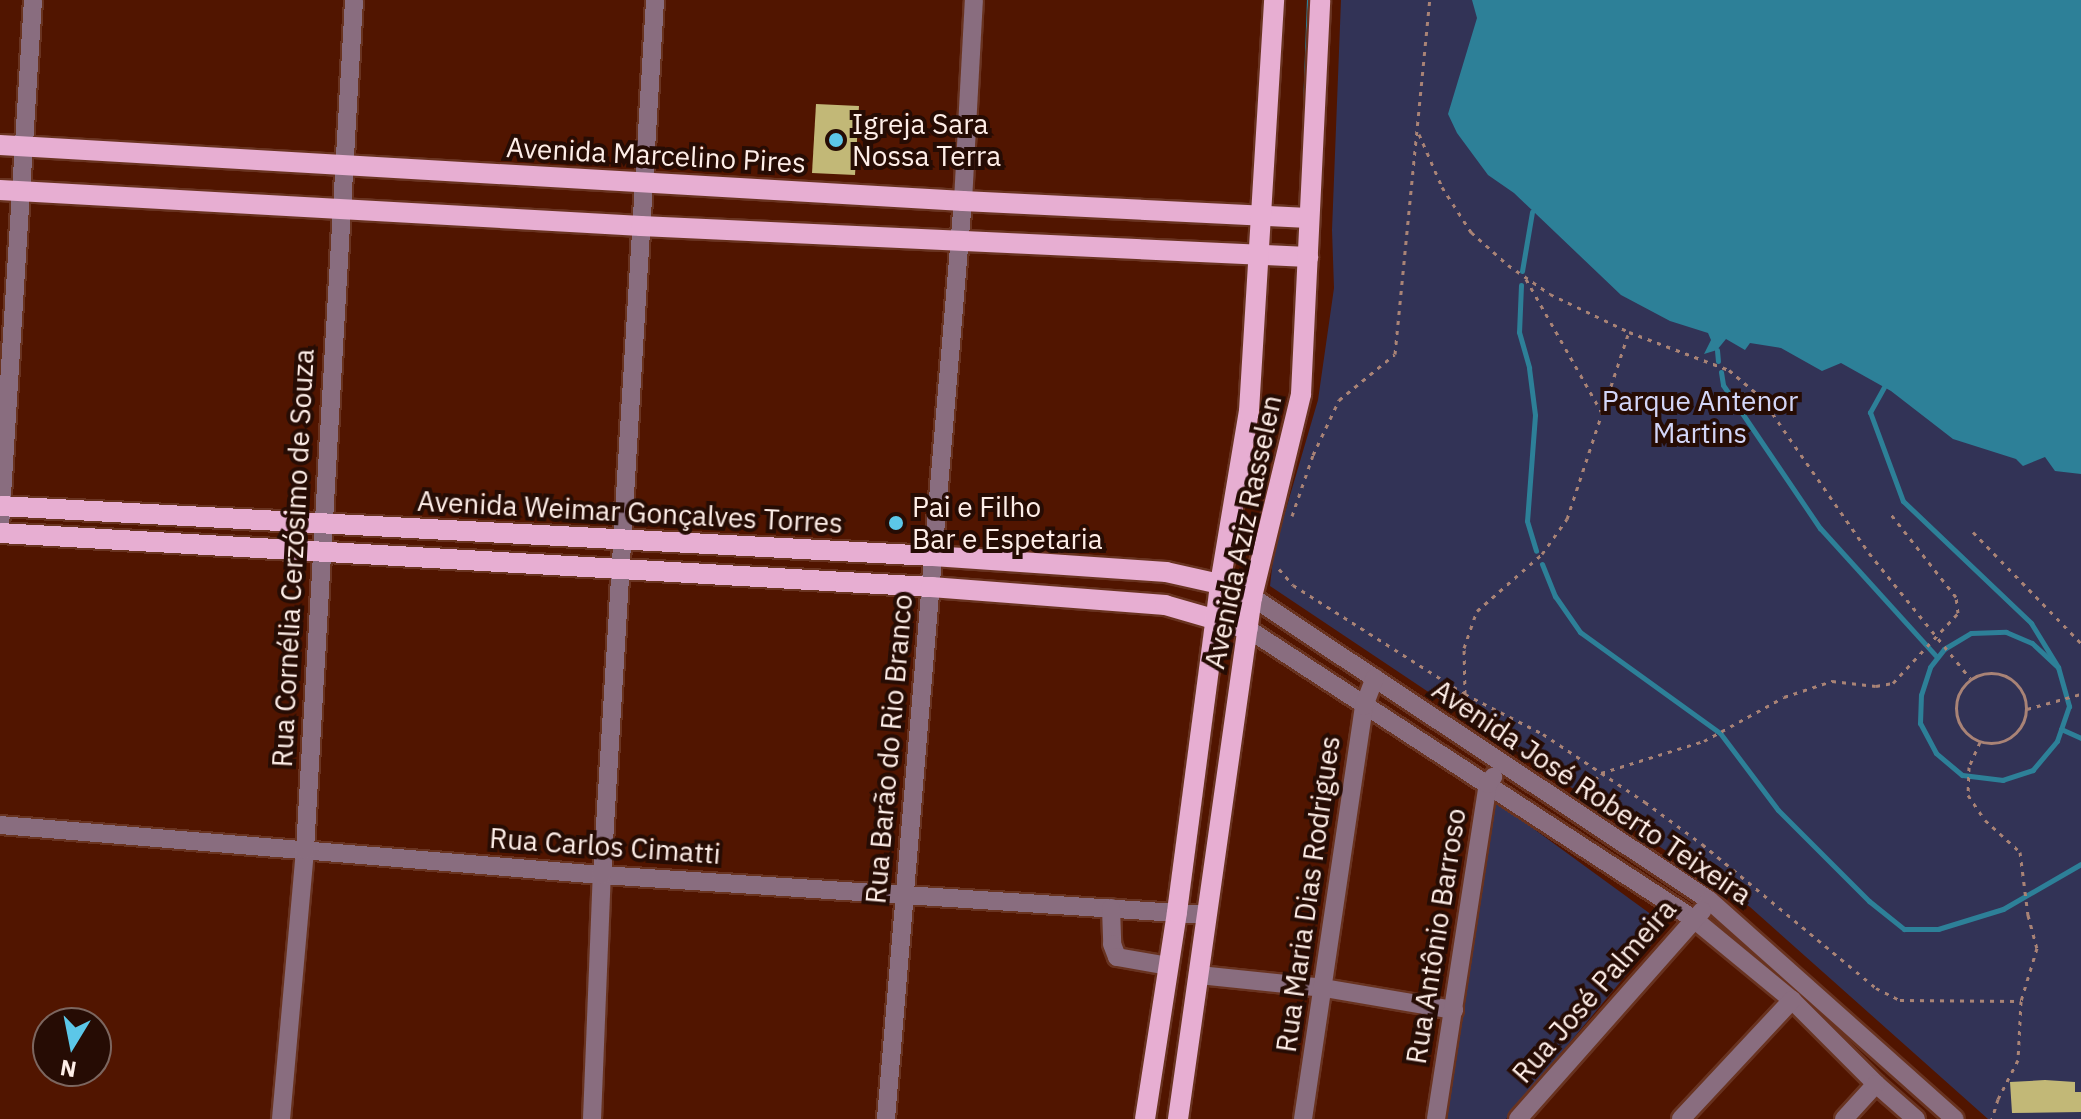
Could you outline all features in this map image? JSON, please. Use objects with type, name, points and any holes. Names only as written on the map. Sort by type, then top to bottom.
[{"type":"main road","name":"Avenida Aziz Rasselen","points":[[1145,1119],[1177,912],[1215,617],[1249,411],[1274,0]]},
{"type":"main road","name":"Avenida Aziz Rasselen","points":[[1178,1119],[1252,597],[1301,394],[1320,0]]},
{"type":"main road","name":"Avenida Marcelino Pires","points":[[0,145],[1309,218]]},
{"type":"main road","points":[[0,190],[641,226],[960,238],[1308,257]]},
{"type":"main road","name":"Avenida Weimar Gonçalves Torres","points":[[1,506],[933,556],[1166,572],[1220,584],[1252,597]]},
{"type":"main road","name":"Avenida Weimar Gonçalves Torres","points":[[0,530],[931,587],[1165,605],[1215,617]]},
{"type":"main road","name":"Avenida José Roberto Teixeira","points":[[1215,617],[1248,629]]},
{"type":"street","points":[[0,530],[33,0]]},
{"type":"street","name":"Rua Cornélia Cerzósimo de Souza","points":[[281,1119],[305,850],[354,0]]},
{"type":"street","points":[[592,1119],[602,875],[655,0]]},
{"type":"street","name":"Rua Barão do Rio Branco","points":[[886,1119],[963,201],[974,0]]},
{"type":"street","name":"Avenida José Roberto Teixeira","points":[[1252,597],[1709,900],[1955,1119]]},
{"type":"street","name":"Avenida José Roberto Teixeira","points":[[1248,629],[1695,920],[1792,1000],[1876,1084],[1916,1119]]},
{"type":"street","name":"Rua Maria Dias Rodrigues","points":[[1303,1119],[1364,706],[1375,678]]},
{"type":"street","name":"Rua Antônio Barroso","points":[[1436,1119],[1488,784],[1501,764]]},
{"type":"street","name":"Rua Carlos Cimatti","points":[[0,825],[602,875],[1207,915]]},
{"type":"street","name":"Rua José Palmeira","points":[[1518,1119],[1695,920],[1709,900]]},
{"type":"street","points":[[1111,908],[1112,944],[1117,957],[1169,966]]},
{"type":"street","points":[[1199,975],[1324,988],[1454,1010]]},
{"type":"street","points":[[1681,1119],[1792,1000]]},
{"type":"street","points":[[1844,1119],[1876,1084]]},
{"type":"path","points":[[1290,522],[1313,455],[1339,400],[1395,354],[1403,247],[1430,0]]},
{"type":"path","points":[[1418,131],[1442,187],[1471,232],[1526,278],[1550,294],[1629,332],[1729,370],[1761,397],[1869,553],[1910,600],[1933,637],[1970,678]]},
{"type":"path","points":[[1526,278],[1601,411]]},
{"type":"path","points":[[1465,694],[1464,648],[1477,611],[1542,554],[1567,519],[1629,332]]},
{"type":"path","points":[[1570,809],[1601,773],[1659,758],[1709,738],[1784,697],[1832,681],[1876,686],[1893,683],[1958,613],[1956,597],[1890,513]]},
{"type":"path","points":[[1973,532],[2081,643]]},
{"type":"path","points":[[1277,563],[1282,574],[1293,585],[1465,694],[1543,734],[1702,844],[1876,988],[1900,1000],[2021,1001]]},
{"type":"path","points":[[1991,673],[2005,676],[2021,691],[2027,709],[2014,734],[1999,742],[1980,742],[1963,729],[1956,714],[1958,695],[1970,678],[1991,673]]},
{"type":"path","points":[[2027,709],[2080,694]]},
{"type":"path","points":[[1980,742],[1969,767],[1968,795],[1985,820],[2020,852],[2028,915],[2037,948],[2021,1001],[2018,1060],[1998,1099],[1992,1119]]},
{"type":"green space","name":"Parque Antenor Martins","points":[[1341,0],[2081,0],[2081,1119],[1988,1119],[1750,907],[1270,586],[1274,550],[1318,400],[1334,288],[1332,230]]},
{"type":"green space","points":[[1494,800],[1667,926],[1506,1119],[1446,1119]]},
{"type":"shaded area","points":[[1472,0],[2081,0],[2081,474],[2055,471],[2045,457],[2023,466],[2016,459],[1953,439],[1891,391],[1841,363],[1822,371],[1781,348],[1750,343],[1745,350],[1726,339],[1717,350],[1704,354],[1711,340],[1708,333],[1670,321],[1621,295],[1514,193],[1488,175],[1457,133],[1448,114],[1477,18]]},
{"type":"building","name":"Igreja Sara Nossa Terra","points":[[816,104],[859,106],[855,175],[812,173]]},
{"type":"building","points":[[2010,1082],[2075,1082],[2075,1092],[2081,1092],[2081,1112],[2012,1113]]},
{"type":"waterway","points":[[1305,107],[1309,0]]},
{"type":"waterway","points":[[1522,271],[1532,212]]},
{"type":"waterway","points":[[1521,285],[1519,332],[1529,368],[1535,415],[1527,521],[1536,551]]},
{"type":"waterway","points":[[1717,350],[1718,361]]},
{"type":"waterway","points":[[1721,372],[1723,385],[1820,528],[1937,657]]},
{"type":"waterway","points":[[1884,387],[1870,412],[1903,501],[2031,623],[2058,667],[2069,706],[2057,741],[2033,770],[2003,780],[1962,775],[1936,753],[1920,723],[1921,695],[1930,667],[1944,649],[1971,633],[2006,632],[2032,643],[2058,667]]},
{"type":"waterway","points":[[1250,562],[1261,517]]},
{"type":"waterway","points":[[1542,564],[1555,596],[1580,632],[1720,733],[1778,810],[1869,901],[1904,929],[1938,929],[2003,909],[2081,864]]},
{"type":"waterway","points":[[2061,729],[2081,738]]},
{"type":"place","name":"Igreja Sara Nossa Terra","points":[[836,140]]},
{"type":"place","name":"Pai e Filho Bar e Espetaria","points":[[896,523]]}]
